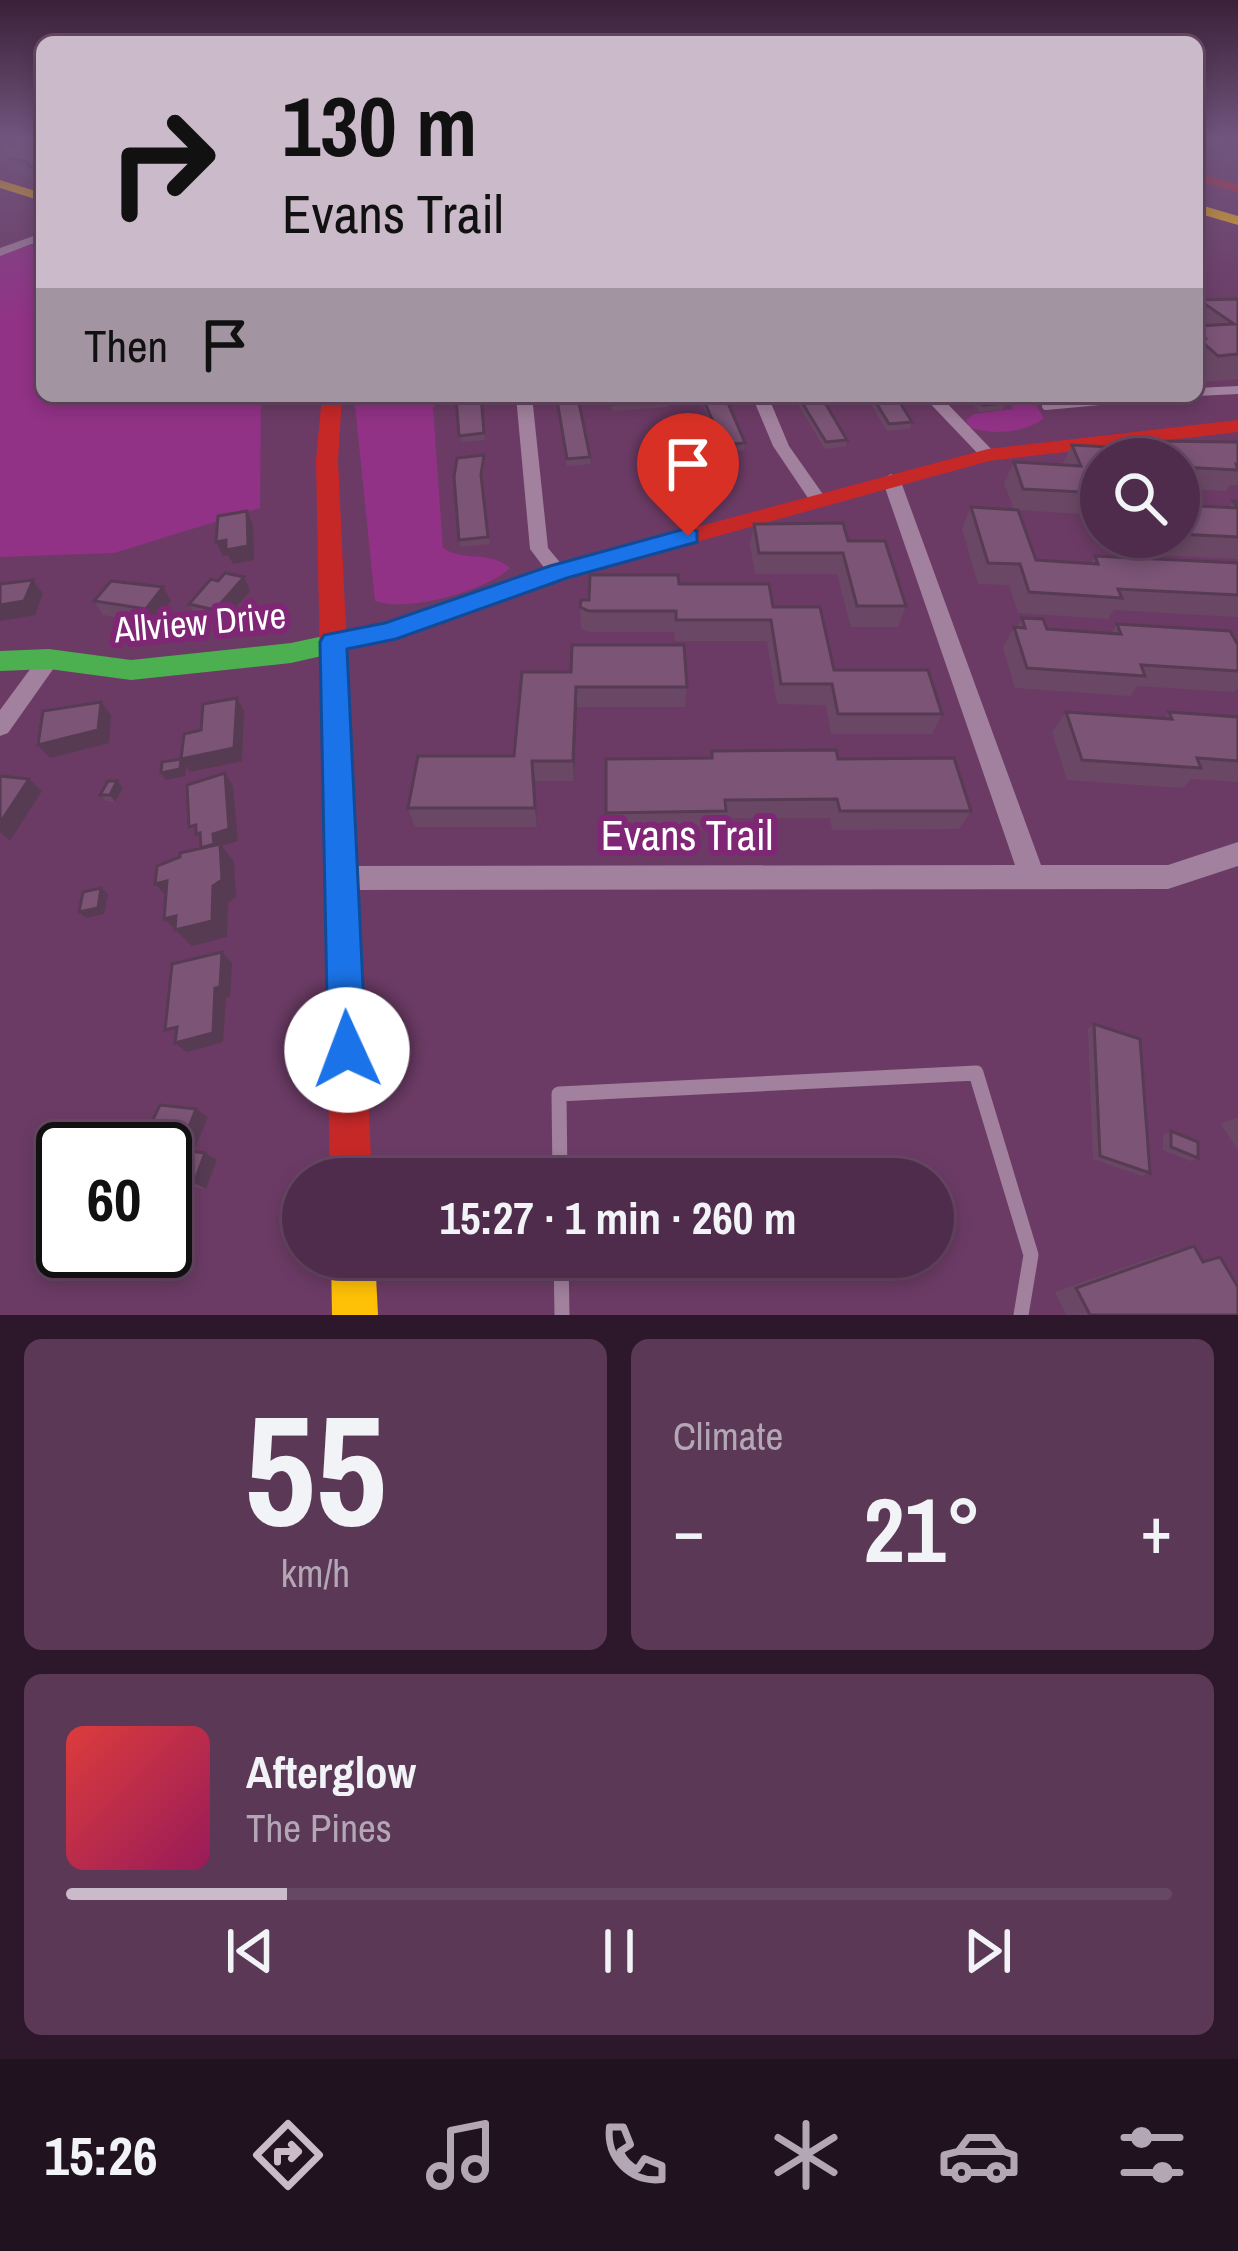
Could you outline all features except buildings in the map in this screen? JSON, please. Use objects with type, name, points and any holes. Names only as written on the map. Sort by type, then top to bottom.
[{"type":"main road","points":[[0,201],[36,208]]},
{"type":"main road","points":[[1203,210],[1238,221]]},
{"type":"main road","points":[[318,402],[327,460]]},
{"type":"main road","points":[[332,402],[327,460],[350,1158]]},
{"type":"main road","points":[[333,642],[387,632],[558,572],[988,455],[1061,442],[1238,425]]},
{"type":"main road","name":"Allview Drive","points":[[0,661],[49,659],[131,670],[174,668],[291,653],[333,642]]},
{"type":"main road","points":[[354,1278],[355,1315]]},
{"type":"street","points":[[0,252],[36,238]]},
{"type":"street","points":[[525,402],[539,549],[558,572]]},
{"type":"street","points":[[763,402],[782,446],[818,500]]},
{"type":"street","points":[[937,402],[988,455]]},
{"type":"street","points":[[891,479],[1032,876]]},
{"type":"street","points":[[0,727],[49,659]]},
{"type":"street","name":"Evans Trail","points":[[342,878],[1168,877],[1238,854]]},
{"type":"lane","points":[[1203,392],[1238,390]]},
{"type":"lane","points":[[1046,406],[1089,402]]},
{"type":"lane","points":[[560,1158],[559,1094],[976,1073],[1031,1255],[1021,1315]]},
{"type":"lane","points":[[561,1278],[562,1315]]},
{"type":"shaded area","points":[[36,244],[36,402],[261,402],[260,508],[114,553],[0,557],[0,254]]},
{"type":"shaded area","points":[[355,402],[438,402],[433,408],[443,548],[494,559],[510,568],[483,585],[445,598],[406,604],[375,601]]},
{"type":"shaded area","points":[[1010,402],[1034,402],[1044,418],[1008,432],[969,427],[966,420],[974,414],[1013,409]]},
{"type":"traffic: fast","points":[[0,661],[49,659],[131,670],[291,653],[387,632],[569,569]]},
{"type":"traffic: slow","points":[[1203,210],[1238,221]]},
{"type":"traffic: slow","points":[[354,1278],[355,1315]]},
{"type":"traffic: jam","points":[[332,402],[327,460],[350,1158]]},
{"type":"traffic: jam","points":[[569,569],[988,455],[1238,426]]},
{"type":"route","points":[[347,1050],[333,642],[387,632],[558,572],[688,536]]}]
